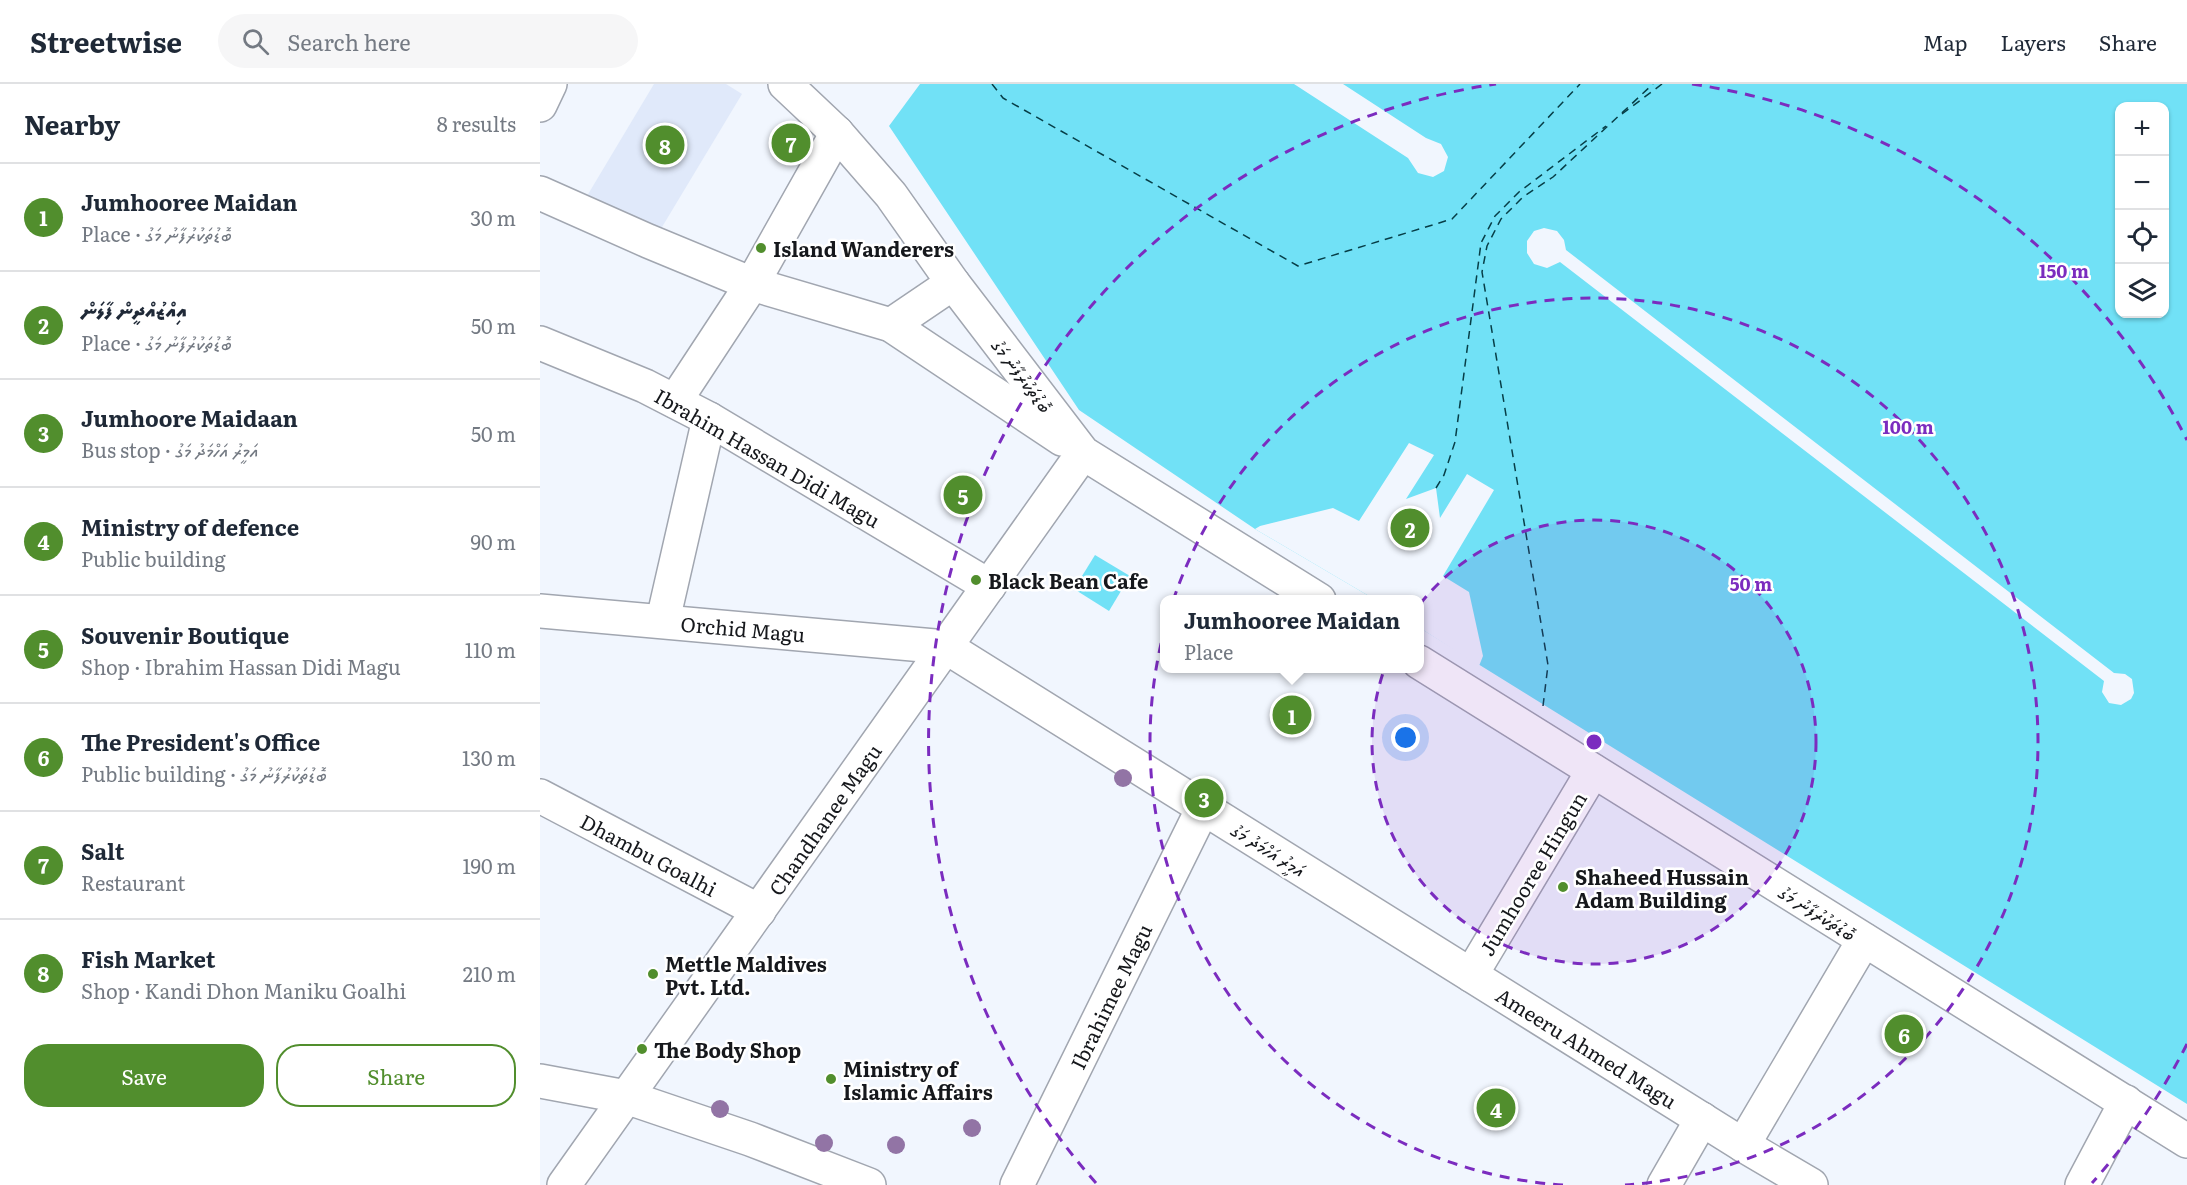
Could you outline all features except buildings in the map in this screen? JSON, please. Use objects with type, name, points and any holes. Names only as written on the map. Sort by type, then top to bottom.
[{"type":"street","points":[[540,105],[550,84]]},
{"type":"street","name":"ބޮޑުތަކުރުފާނު މަގު","points":[[785,84],[837,133],[891,195],[953,283],[1083,453],[1311,595]]},
{"type":"street","points":[[675,401],[752,284],[837,133]]},
{"type":"street","points":[[540,193],[752,284],[891,325],[1083,453]]},
{"type":"street","points":[[891,325],[953,283]]},
{"type":"street","name":"Ibrahim Hassan Didi Magu","points":[[540,343],[627,379],[709,419],[989,586]]},
{"type":"street","points":[[663,621],[709,419]]},
{"type":"street","name":"Chandhanee Magu","points":[[564,1185],[1083,453]]},
{"type":"street","name":"Orchid Magu","points":[[540,611],[946,646]]},
{"type":"street","name":"އަމީރު އަހްމަދު މަގު","points":[[946,646],[1472,975]]},
{"type":"street","name":"ބޮޑުތަކުރުފާނު މަގު","points":[[1424,665],[2187,1141]]},
{"type":"street","name":"Jumhooree Hingun","points":[[1472,975],[1593,771]]},
{"type":"street","name":"Dhambu Goalhi","points":[[540,796],[759,911]]},
{"type":"street","name":"Ibrahimee Magu","points":[[1017,1185],[1203,808]]},
{"type":"street","points":[[1743,1145],[1864,940]]},
{"type":"street","name":"Ameeru Ahmed Magu","points":[[1472,975],[1702,1119]]},
{"type":"street","points":[[540,1081],[626,1097],[750,1139],[869,1185]]},
{"type":"street","points":[[2082,1185],[2126,1102]]},
{"type":"street","points":[[1664,1185],[1702,1119],[1811,1185]]},
{"type":"shaded area","points":[[654,84],[726,84],[742,94],[656,237],[587,196]]},
{"type":"water","points":[[920,84],[1294,84],[1408,158],[1418,173],[1433,177],[1444,171],[1448,157],[1441,144],[1426,138],[1343,84],[2187,84],[2187,1104],[1424,630],[1424,595],[1367,595],[1255,529],[1079,410],[889,126]]},
{"type":"water","points":[[1095,555],[1130,576],[1109,611],[1074,589]]},
{"type":"pier","points":[[1544,228],[1557,231],[1564,240],[1566,250],[2114,673],[2125,674],[2132,679],[2134,693],[2131,699],[2121,705],[2109,703],[2102,692],[2104,681],[1560,262],[1547,268],[1534,264],[1527,253],[1527,241],[1534,231]]},
{"type":"pier","points":[[1409,443],[1434,455],[1406,499],[1436,488],[1440,518],[1467,474],[1494,490],[1443,576],[1469,592],[1483,656],[1479,666],[1424,631],[1424,595],[1367,595],[1255,529],[1333,508],[1359,521]]},
{"type":"ferry route","points":[[992,84],[1003,98],[1298,266],[1452,219],[1580,84]]},
{"type":"ferry route","points":[[1543,706],[1548,665],[1482,272],[1487,246],[1501,219],[1523,197],[1553,177],[1653,84]]},
{"type":"ferry route","points":[[1622,114],[1662,84]]},
{"type":"ferry route","points":[[1436,488],[1444,475],[1455,442],[1481,243],[1495,216],[1519,192],[1606,126]]},
{"type":"place","name":"Salt","points":[[791,143]]},
{"type":"place","name":"Fish Market","points":[[665,145]]},
{"type":"place","name":"Island Wanderers","points":[[761,248]]},
{"type":"place","name":"Souvenir Boutique","points":[[963,495]]},
{"type":"place","name":"އިއްޒުއްދީން ފާލަން","points":[[1410,528]]},
{"type":"place","name":"Black Bean Cafe","points":[[976,580]]},
{"type":"place","name":"Jumhooree Maidan","points":[[1292,715]]},
{"type":"place","name":"Jumhoore Maidaan","points":[[1204,798]]},
{"type":"place","name":"Shaheed Hussain Adam Building","points":[[1563,887]]},
{"type":"place","name":"Mettle Maldives Pvt. Ltd.","points":[[653,974]]},
{"type":"place","name":"The President's Office","points":[[1904,1034]]},
{"type":"place","name":"The Body Shop","points":[[642,1049]]},
{"type":"place","name":"Ministry of Islamic Affairs","points":[[831,1079]]},
{"type":"place","name":"Ministry of defence","points":[[1496,1108]]}]
